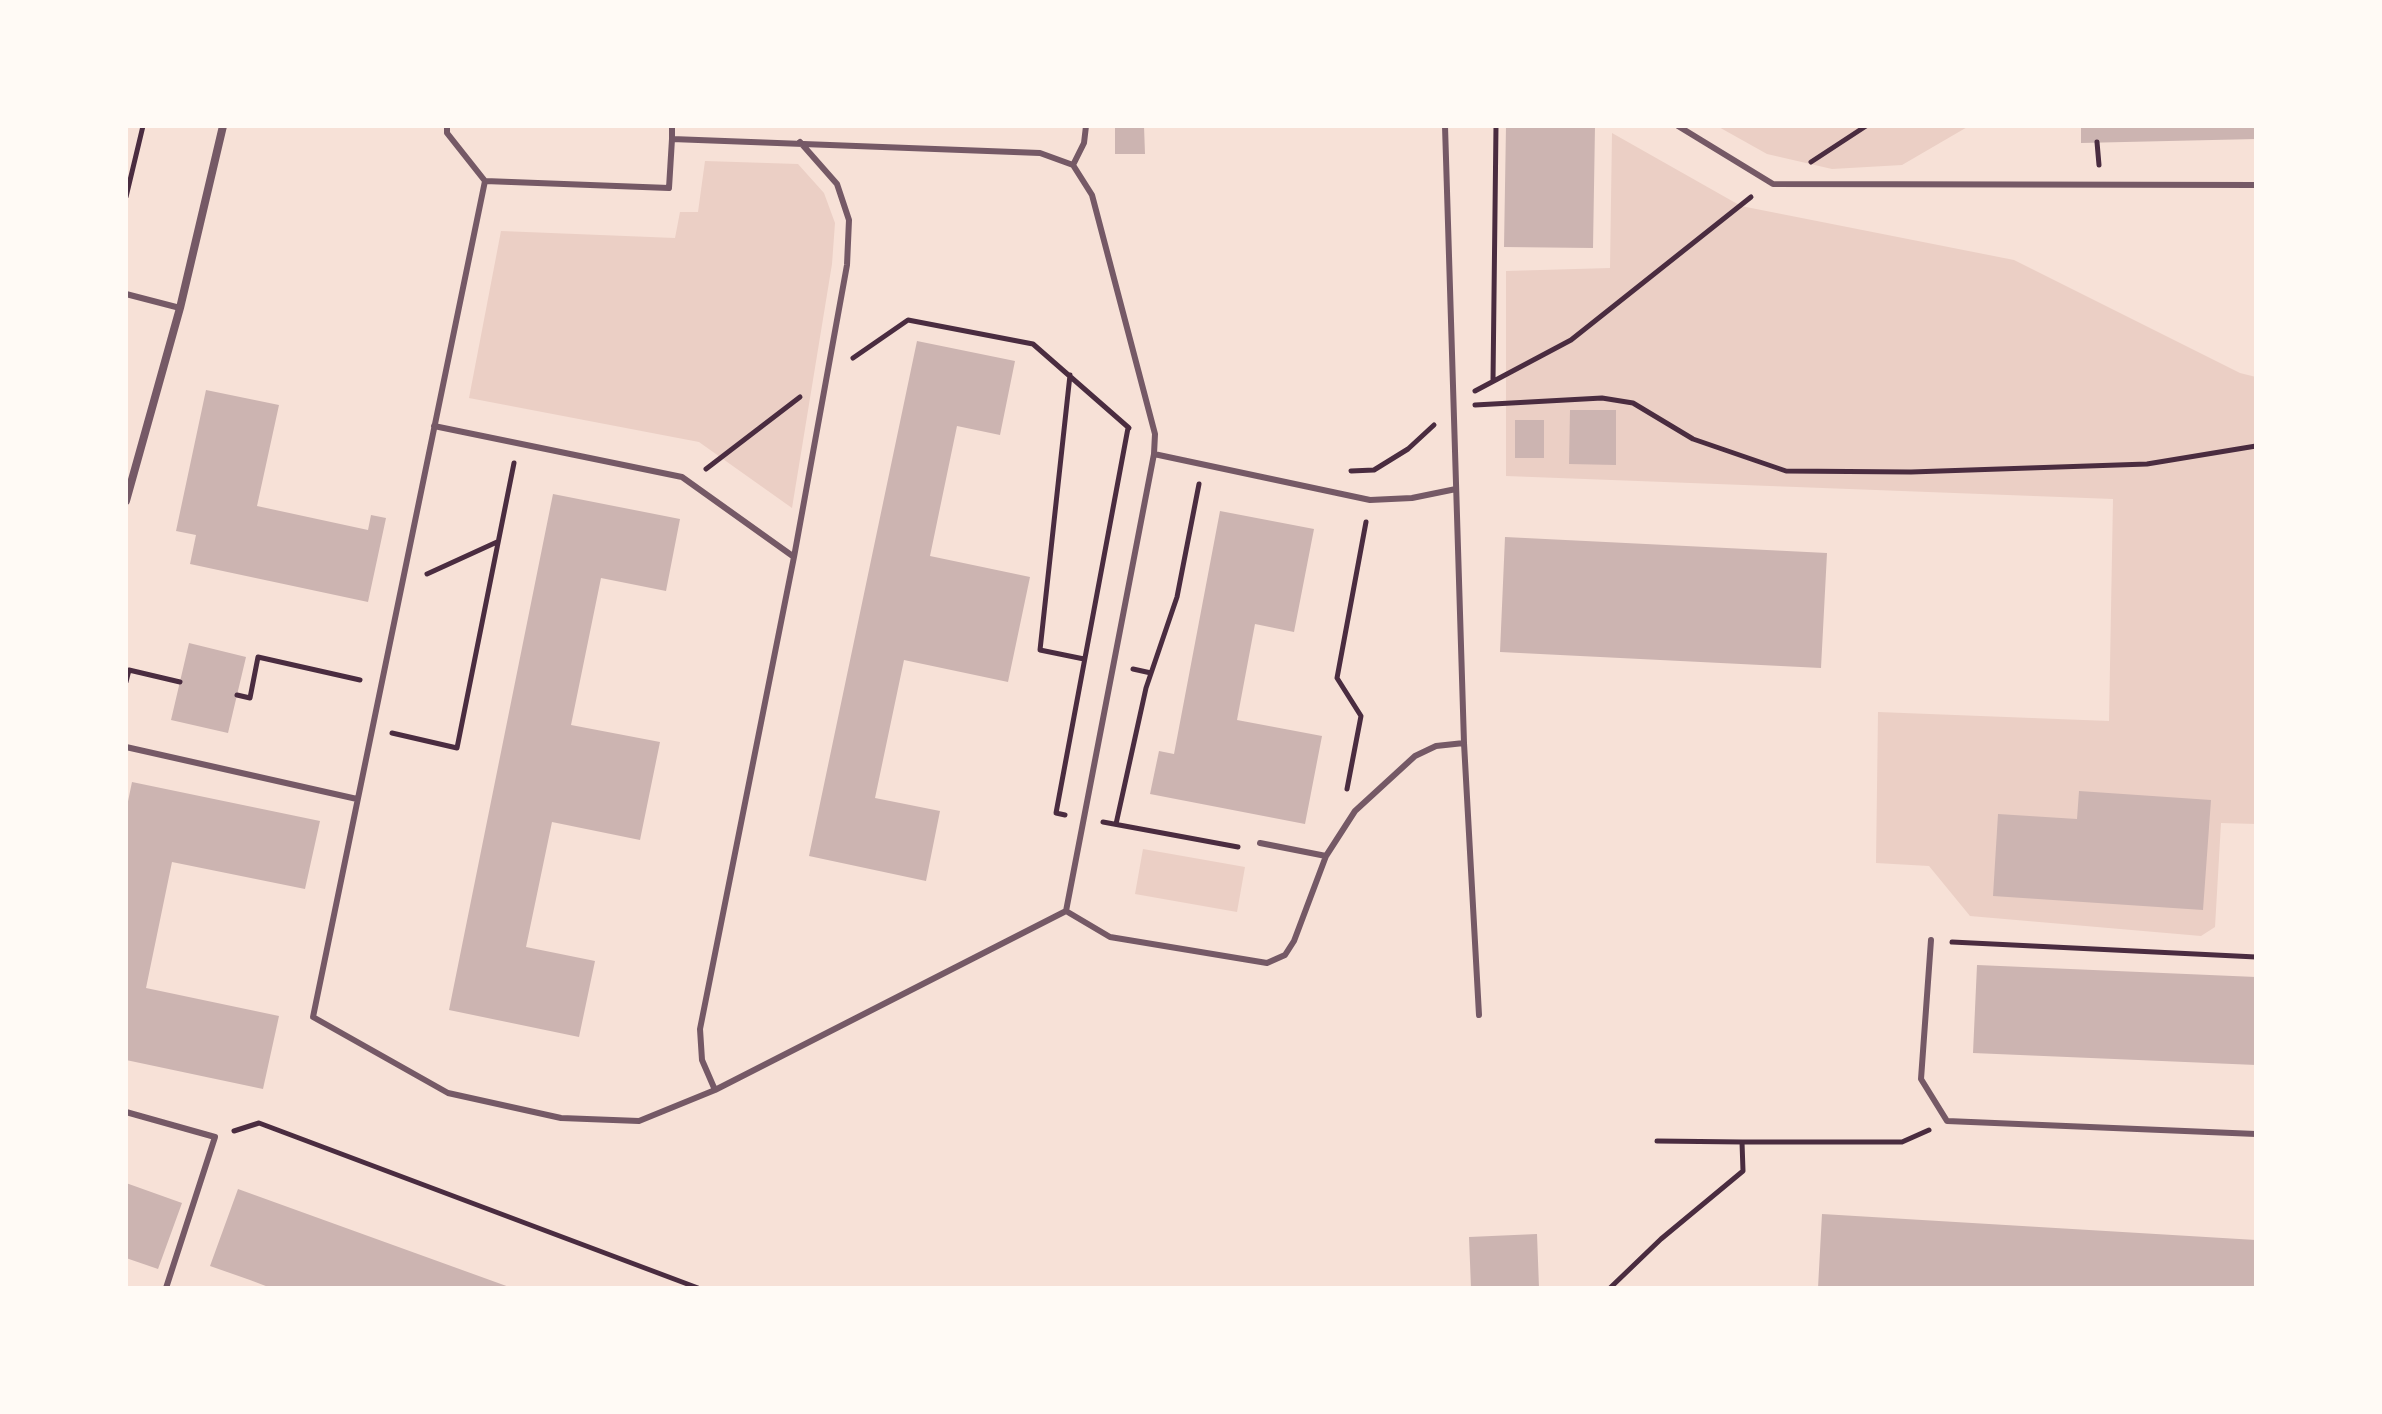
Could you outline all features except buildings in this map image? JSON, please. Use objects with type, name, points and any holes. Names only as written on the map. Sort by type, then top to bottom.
[{"type":"street","points":[[126,501],[180,308],[223,126]]},
{"type":"lane","points":[[447,126],[447,133],[485,181],[669,188],[672,126]]},
{"type":"lane","points":[[1073,165],[1084,143],[1086,126]]},
{"type":"lane","points":[[1445,126],[1464,743],[1479,1015]]},
{"type":"lane","points":[[1678,126],[1773,184],[2256,185]]},
{"type":"lane","points":[[672,139],[1040,153],[1073,165],[1092,195],[1155,434],[1154,454],[1066,911]]},
{"type":"lane","points":[[715,1090],[702,1060],[700,1029],[794,557],[847,265],[849,220],[837,184],[800,142]]},
{"type":"lane","points":[[485,181],[313,1017],[448,1093],[561,1118],[639,1121],[715,1090],[1066,911]]},
{"type":"lane","points":[[126,294],[180,308]]},
{"type":"lane","points":[[434,426],[682,477],[794,557]]},
{"type":"lane","points":[[1154,454],[1370,500],[1412,498],[1456,489]]},
{"type":"lane","points":[[1066,911],[1110,937],[1267,963],[1285,955],[1294,941],[1326,856],[1355,811],[1415,756],[1436,746],[1464,743]]},
{"type":"lane","points":[[126,747],[357,799]]},
{"type":"lane","points":[[1260,843],[1326,856]]},
{"type":"lane","points":[[1931,940],[1921,1079],[1947,1121],[2256,1134]]},
{"type":"lane","points":[[126,1112],[215,1137],[166,1288]]},
{"type":"path","points":[[126,197],[143,126]]},
{"type":"path","points":[[1493,381],[1496,126]]},
{"type":"path","points":[[1809,163],[1866,126]]},
{"type":"path","points":[[1571,340],[1744,201],[1773,184]]},
{"type":"path","points":[[1070,374],[1040,650],[1151,673]]},
{"type":"path","points":[[1454,406],[1602,398],[1633,403],[1693,439],[1786,471],[1911,472],[2147,464],[2256,446]]},
{"type":"path","points":[[371,729],[457,748],[517,444]]},
{"type":"path","points":[[1116,824],[1151,673],[1177,597],[1203,465]]},
{"type":"path","points":[[1355,811],[1346,788],[1361,716],[1337,678],[1374,470]]},
{"type":"path","points":[[401,586],[497,542]]},
{"type":"path","points":[[237,695],[250,698],[258,657],[380,684]]},
{"type":"path","points":[[126,682],[129,670],[180,682]]},
{"type":"path","points":[[1931,940],[2256,957]]},
{"type":"path","points":[[1657,1141],[1902,1142],[1947,1121]]},
{"type":"path","points":[[215,1137],[259,1123],[698,1288]]},
{"type":"path","points":[[1610,1288],[1661,1239],[1743,1171],[1742,1142]]},
{"type":"shaded area","points":[[1717,126],[1969,126],[1902,165],[1832,169],[1767,154]]},
{"type":"shaded area","points":[[1612,133],[1741,206],[2014,260],[2240,373],[2256,377],[2256,824],[2221,823],[2215,927],[2201,936],[1970,916],[1929,866],[1876,863],[1878,712],[2109,721],[2113,499],[1506,476],[1506,271],[1610,268]]},
{"type":"shaded area","points":[[705,161],[798,164],[824,193],[835,223],[832,264],[792,508],[699,442],[469,398],[501,231],[675,238],[680,212],[698,212]]},
{"type":"shaded area","points":[[1143,849],[1245,867],[1237,912],[1135,894]]}]
